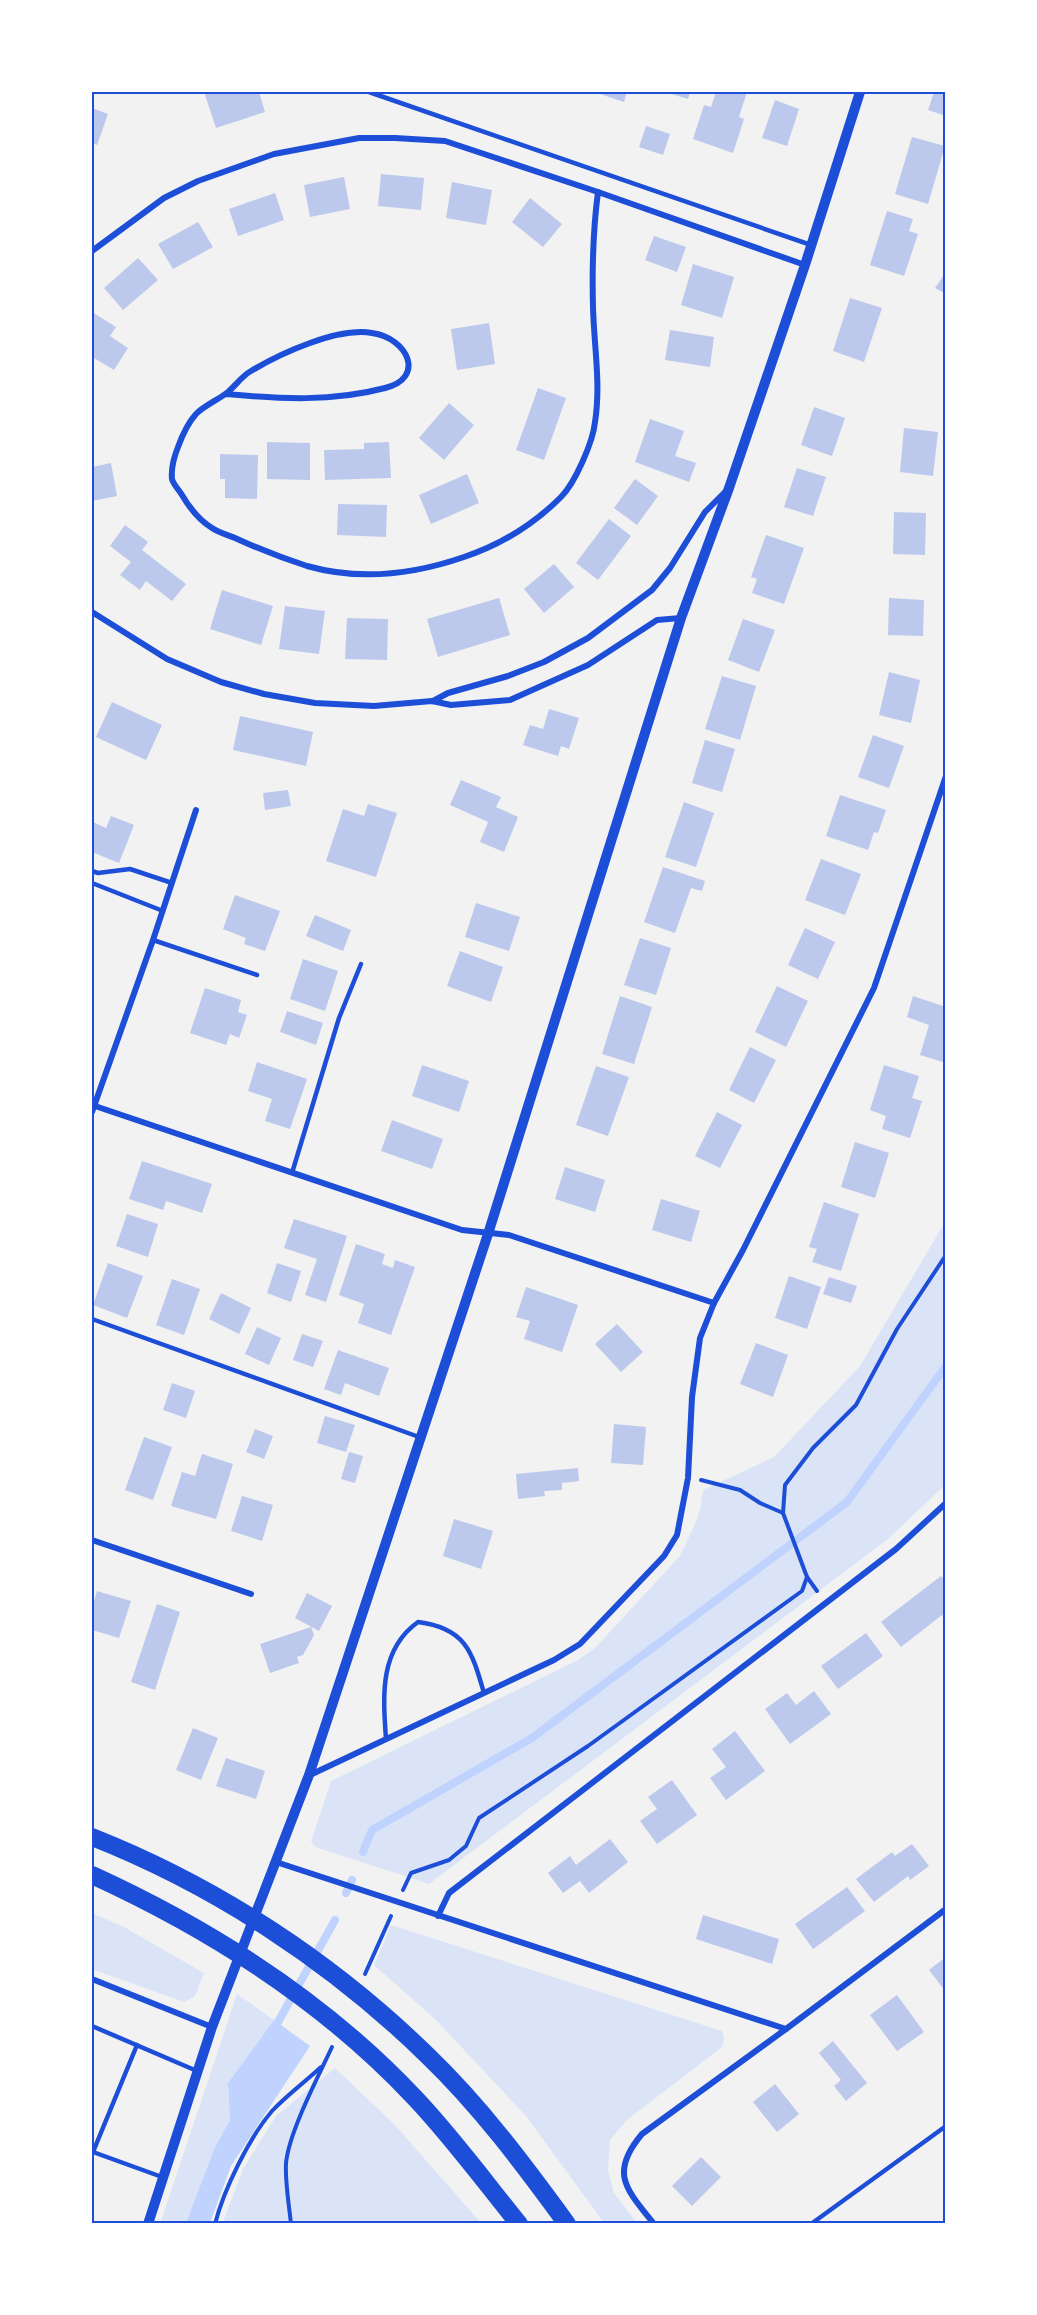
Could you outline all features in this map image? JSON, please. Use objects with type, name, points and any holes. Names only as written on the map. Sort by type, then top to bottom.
[{"type":"highway","points":[[92,1823],[195,1883],[305,1952],[387,2018],[430,2057],[480,2112],[567,2223]]},
{"type":"highway","points":[[92,1837],[195,1883]]},
{"type":"highway","points":[[92,1875],[123,1889],[243,1959],[305,2001],[366,2051],[416,2098],[519,2223]]},
{"type":"street","points":[[148,2223],[212,2027],[309,1775],[488,1234],[681,618],[729,488],[805,265],[860,92]]},
{"type":"street","points":[[92,251],[164,198],[198,181],[274,154],[359,138],[445,141],[805,265]]},
{"type":"street","points":[[226,394],[279,399],[327,399],[382,389],[397,385],[407,374],[408,360],[403,347],[388,336],[368,332],[346,333],[318,341],[249,372],[226,394],[196,414],[182,435],[174,458],[172,480],[189,507],[211,528],[265,552],[348,575],[390,575],[434,568],[482,551],[516,533],[564,495],[586,455],[595,425],[598,391],[593,307],[594,221],[598,192]]},
{"type":"street","points":[[432,701],[448,693],[508,676],[544,662],[588,639],[652,590],[670,568],[705,512],[729,488]]},
{"type":"street","points":[[92,612],[125,635],[168,659],[221,682],[264,694],[315,703],[374,706],[432,701],[451,705],[510,700],[588,665],[657,620],[681,618]]},
{"type":"street","points":[[309,1775],[554,1660],[580,1644],[664,1556],[677,1535],[687,1478],[692,1396],[700,1338],[714,1303],[743,1250],[874,988],[945,776]]},
{"type":"street","points":[[196,810],[153,940],[92,1108],[462,1230],[509,1235],[714,1303]]},
{"type":"street","points":[[438,1916],[449,1893],[896,1549],[945,1503]]},
{"type":"street","points":[[92,1540],[251,1594]]},
{"type":"street","points":[[276,1862],[786,2029]]},
{"type":"street","points":[[654,2223],[627,2187],[623,2168],[629,2149],[642,2134],[945,1909]]},
{"type":"street","points":[[92,1979],[212,2027]]},
{"type":"lane","points":[[369,92],[811,245]]},
{"type":"lane","points":[[92,871],[98,873],[130,869],[172,883]]},
{"type":"lane","points":[[92,883],[163,910]]},
{"type":"lane","points":[[153,940],[257,975]]},
{"type":"lane","points":[[292,1173],[339,1018],[361,964]]},
{"type":"lane","points":[[92,1319],[421,1437]]},
{"type":"lane","points":[[386,1739],[383,1702],[384,1676],[404,1632],[418,1622],[437,1624],[455,1635],[472,1652],[484,1693]]},
{"type":"lane","points":[[92,2026],[197,2071]]},
{"type":"lane","points":[[137,2045],[93,2152],[162,2177]]},
{"type":"lane","points":[[811,2223],[945,2126]]},
{"type":"path","points":[[361,1983],[411,1873],[449,1860],[466,1846],[479,1818],[588,1746],[802,1591],[807,1577],[783,1513],[785,1485],[813,1448],[856,1405],[897,1329],[945,1255]]},
{"type":"path","points":[[687,1478],[740,1490],[760,1503],[783,1513]]},
{"type":"path","points":[[291,2223],[286,2162],[292,2137],[333,2044]]},
{"type":"path","points":[[215,2223],[237,2168],[266,2120],[282,2102],[324,2065]]},
{"type":"shaded area","points":[[945,1222],[945,1485],[888,1539],[429,1884],[315,1847],[311,1841],[331,1781],[576,1661],[595,1648],[680,1556],[700,1510],[703,1490],[774,1457],[860,1366]]},
{"type":"shaded area","points":[[92,1913],[124,1927],[204,1973],[195,1996],[184,2002],[92,1969]]},
{"type":"shaded area","points":[[391,1925],[722,2031],[724,2039],[722,2047],[627,2120],[610,2140],[608,2170],[614,2193],[637,2223],[604,2223],[526,2116],[436,2020],[374,1965]]},
{"type":"shaded area","points":[[237,1994],[274,2020],[228,2083],[230,2120],[215,2147],[186,2223],[160,2224]]},
{"type":"shaded area","points":[[335,2068],[394,2124],[481,2223],[222,2224],[243,2169],[276,2116]]},
{"type":"water","points":[[274,2020],[310,2046],[231,2166],[210,2223],[186,2223],[215,2147],[230,2120],[228,2083]]},
{"type":"building","points":[[204,92],[259,92],[265,112],[216,128]]},
{"type":"building","points":[[594,92],[627,92],[624,102]]},
{"type":"building","points":[[665,92],[690,92],[688,99]]},
{"type":"building","points":[[716,92],[747,92],[739,117],[744,119],[733,153],[693,139],[704,105],[711,107]]},
{"type":"building","points":[[934,92],[946,92],[946,116],[928,110]]},
{"type":"building","points":[[775,100],[799,109],[787,146],[762,138]]},
{"type":"building","points":[[92,108],[108,114],[97,145],[92,143]]},
{"type":"building","points":[[646,126],[670,134],[663,155],[639,147]]},
{"type":"building","points":[[912,137],[945,146],[928,204],[895,194]]},
{"type":"building","points":[[381,174],[424,178],[421,210],[378,206]]},
{"type":"building","points":[[344,177],[350,209],[310,217],[304,185]]},
{"type":"building","points":[[452,182],[492,190],[486,225],[446,218]]},
{"type":"building","points":[[275,193],[284,220],[238,236],[229,209]]},
{"type":"building","points":[[530,198],[562,224],[543,247],[512,222]]},
{"type":"building","points":[[887,211],[913,219],[909,231],[918,234],[904,276],[870,265]]},
{"type":"building","points":[[198,222],[213,247],[173,269],[158,244]]},
{"type":"building","points":[[654,236],[686,247],[677,272],[645,260]]},
{"type":"building","points":[[138,258],[158,280],[123,310],[104,288]]},
{"type":"building","points":[[693,264],[734,277],[722,318],[681,305]]},
{"type":"building","points":[[946,272],[946,294],[935,288]]},
{"type":"building","points":[[850,298],[882,308],[864,362],[833,351]]},
{"type":"building","points":[[92,312],[116,327],[110,336],[128,348],[114,370],[94,358],[92,362]]},
{"type":"building","points":[[489,323],[495,364],[457,370],[451,329]]},
{"type":"building","points":[[670,330],[714,337],[710,367],[665,360]]},
{"type":"building","points":[[538,388],[566,398],[544,460],[516,450]]},
{"type":"building","points":[[449,403],[474,425],[444,460],[419,438]]},
{"type":"building","points":[[814,407],[845,418],[832,456],[801,445]]},
{"type":"building","points":[[650,419],[684,431],[675,456],[696,463],[689,482],[635,462]]},
{"type":"building","points":[[904,428],[938,432],[933,476],[900,472]]},
{"type":"building","points":[[267,442],[310,443],[310,480],[267,479]]},
{"type":"building","points":[[389,442],[391,478],[325,480],[324,450],[364,449],[364,443]]},
{"type":"building","points":[[220,454],[258,455],[257,499],[225,498],[225,479],[220,479]]},
{"type":"building","points":[[111,463],[117,496],[92,501],[92,467]]},
{"type":"building","points":[[797,468],[826,477],[813,516],[784,507]]},
{"type":"building","points":[[467,474],[479,503],[431,524],[419,495]]},
{"type":"building","points":[[635,479],[658,496],[637,525],[614,508]]},
{"type":"building","points":[[338,504],[387,505],[386,537],[337,535]]},
{"type":"building","points":[[894,512],[926,513],[925,555],[893,554]]},
{"type":"building","points":[[609,519],[631,536],[598,580],[576,563]]},
{"type":"building","points":[[125,525],[148,542],[142,550],[186,584],[172,601],[146,581],[140,590],[120,575],[131,562],[110,546]]},
{"type":"building","points":[[766,535],[804,548],[784,604],[752,593],[757,579],[751,577]]},
{"type":"building","points":[[554,564],[574,587],[544,613],[524,589]]},
{"type":"building","points":[[222,590],[273,606],[261,645],[210,629]]},
{"type":"building","points":[[499,598],[510,635],[438,657],[427,619]]},
{"type":"building","points":[[889,598],[924,600],[923,636],[888,635]]},
{"type":"building","points":[[285,606],[325,611],[319,654],[279,649]]},
{"type":"building","points":[[347,618],[388,619],[387,660],[345,659]]},
{"type":"building","points":[[743,619],[775,630],[759,672],[728,660]]},
{"type":"building","points":[[889,672],[920,680],[911,723],[879,715]]},
{"type":"building","points":[[722,676],[756,686],[740,740],[705,729]]},
{"type":"building","points":[[112,702],[162,725],[146,760],[96,737]]},
{"type":"building","points":[[549,709],[579,718],[569,749],[561,746],[558,756],[523,745],[530,725],[543,729]]},
{"type":"building","points":[[240,716],[313,732],[306,766],[233,750]]},
{"type":"building","points":[[873,735],[904,746],[889,788],[858,777]]},
{"type":"building","points":[[705,740],[735,749],[722,792],[692,783]]},
{"type":"building","points":[[461,780],[501,797],[496,807],[518,817],[504,852],[480,842],[488,822],[450,805]]},
{"type":"building","points":[[288,790],[291,806],[265,810],[263,793]]},
{"type":"building","points":[[840,795],[886,810],[878,833],[874,832],[868,850],[826,836]]},
{"type":"building","points":[[684,802],[714,813],[696,867],[665,857]]},
{"type":"building","points":[[368,804],[397,813],[376,877],[326,861],[343,809],[364,816]]},
{"type":"building","points":[[111,816],[134,825],[119,863],[92,852],[93,822],[106,828]]},
{"type":"building","points":[[821,859],[861,874],[845,915],[805,900]]},
{"type":"building","points":[[663,867],[705,881],[702,891],[691,888],[675,933],[644,922]]},
{"type":"building","points":[[235,895],[280,911],[265,951],[244,944],[246,938],[223,929]]},
{"type":"building","points":[[476,903],[520,917],[509,951],[465,937]]},
{"type":"building","points":[[315,915],[351,930],[343,951],[306,936]]},
{"type":"building","points":[[805,928],[835,942],[818,979],[788,965]]},
{"type":"building","points":[[640,938],[671,948],[656,995],[624,985]]},
{"type":"building","points":[[460,951],[503,967],[491,1002],[447,986]]},
{"type":"building","points":[[303,959],[338,971],[325,1011],[290,999]]},
{"type":"building","points":[[777,986],[808,1001],[786,1047],[755,1032]]},
{"type":"building","points":[[205,988],[241,1000],[238,1012],[247,1015],[239,1038],[230,1034],[226,1045],[190,1033]]},
{"type":"building","points":[[620,996],[652,1007],[634,1064],[602,1054]]},
{"type":"building","points":[[913,996],[946,1007],[946,1063],[920,1055],[929,1025],[907,1017]]},
{"type":"building","points":[[287,1011],[323,1023],[316,1045],[280,1032]]},
{"type":"building","points":[[750,1047],[776,1060],[754,1103],[729,1090]]},
{"type":"building","points":[[257,1062],[307,1079],[290,1129],[265,1121],[272,1099],[248,1091]]},
{"type":"building","points":[[422,1065],[469,1081],[459,1112],[412,1096]]},
{"type":"building","points":[[884,1065],[919,1076],[912,1098],[922,1101],[910,1138],[882,1129],[886,1116],[870,1110]]},
{"type":"building","points":[[596,1066],[629,1077],[608,1136],[576,1125]]},
{"type":"building","points":[[717,1112],[742,1125],[720,1168],[695,1156]]},
{"type":"building","points":[[392,1120],[443,1139],[432,1169],[381,1151]]},
{"type":"building","points":[[855,1142],[889,1153],[875,1198],[841,1187]]},
{"type":"building","points":[[142,1161],[212,1184],[202,1213],[166,1201],[163,1210],[129,1199]]},
{"type":"building","points":[[565,1167],[605,1180],[595,1212],[555,1199]]},
{"type":"building","points":[[661,1199],[700,1211],[691,1242],[652,1230]]},
{"type":"building","points":[[824,1202],[859,1214],[841,1271],[812,1262],[817,1249],[809,1247]]},
{"type":"building","points":[[127,1214],[158,1224],[148,1257],[116,1246]]},
{"type":"building","points":[[294,1219],[347,1236],[326,1302],[305,1295],[317,1259],[284,1248]]},
{"type":"building","points":[[356,1244],[385,1254],[382,1264],[393,1268],[395,1260],[415,1267],[391,1335],[358,1323],[364,1304],[339,1295]]},
{"type":"building","points":[[108,1263],[143,1276],[127,1318],[93,1305]]},
{"type":"building","points":[[277,1263],[301,1271],[291,1302],[267,1293]]},
{"type":"building","points":[[789,1276],[821,1287],[807,1329],[775,1318]]},
{"type":"building","points":[[829,1277],[857,1286],[851,1303],[823,1294]]},
{"type":"building","points":[[172,1279],[200,1289],[184,1335],[156,1325]]},
{"type":"building","points":[[526,1287],[578,1305],[562,1352],[524,1339],[530,1321],[516,1317]]},
{"type":"building","points":[[221,1293],[251,1308],[239,1334],[209,1319]]},
{"type":"building","points":[[617,1324],[643,1352],[621,1372],[595,1344]]},
{"type":"building","points":[[257,1327],[281,1338],[269,1365],[245,1354]]},
{"type":"building","points":[[302,1334],[323,1341],[313,1367],[293,1360]]},
{"type":"building","points":[[756,1343],[788,1355],[773,1397],[740,1384]]},
{"type":"building","points":[[338,1350],[389,1368],[379,1396],[345,1383],[341,1395],[324,1389]]},
{"type":"building","points":[[172,1383],[195,1391],[186,1418],[163,1410]]},
{"type":"building","points":[[325,1416],[355,1425],[346,1452],[317,1443]]},
{"type":"building","points":[[614,1424],[646,1427],[643,1465],[611,1463]]},
{"type":"building","points":[[255,1429],[273,1436],[264,1459],[246,1452]]},
{"type":"building","points":[[144,1437],[172,1447],[153,1500],[125,1490]]},
{"type":"building","points":[[349,1452],[363,1456],[355,1483],[341,1479]]},
{"type":"building","points":[[202,1454],[233,1464],[216,1519],[171,1506],[182,1472],[195,1476]]},
{"type":"building","points":[[578,1468],[579,1481],[562,1483],[562,1490],[544,1491],[545,1496],[518,1499],[516,1474]]},
{"type":"building","points":[[242,1496],[273,1505],[262,1541],[231,1531]]},
{"type":"building","points":[[454,1519],[493,1531],[481,1569],[443,1556]]},
{"type":"building","points":[[941,1576],[946,1581],[946,1620],[942,1615],[901,1647],[881,1622]]},
{"type":"building","points":[[97,1591],[131,1601],[119,1638],[92,1630],[92,1609]]},
{"type":"building","points":[[307,1593],[332,1606],[319,1631],[295,1618]]},
{"type":"building","points":[[157,1604],[180,1612],[155,1690],[131,1682]]},
{"type":"building","points":[[311,1627],[314,1635],[303,1655],[297,1657],[299,1663],[270,1673],[260,1644]]},
{"type":"building","points":[[866,1633],[883,1656],[838,1689],[821,1666]]},
{"type":"building","points":[[814,1691],[831,1714],[790,1744],[765,1709],[787,1693],[796,1705]]},
{"type":"building","points":[[193,1728],[218,1738],[201,1780],[176,1770]]},
{"type":"building","points":[[735,1731],[765,1771],[726,1800],[710,1778],[726,1767],[712,1749]]},
{"type":"building","points":[[226,1758],[265,1771],[256,1799],[216,1786]]},
{"type":"building","points":[[672,1780],[697,1815],[657,1844],[640,1821],[657,1809],[648,1797]]},
{"type":"building","points":[[610,1839],[628,1862],[589,1893],[580,1881],[563,1893],[548,1873],[570,1856],[576,1865]]},
{"type":"building","points":[[912,1844],[929,1866],[910,1880],[908,1876],[874,1902],[856,1879],[892,1852],[895,1856]]},
{"type":"building","points":[[847,1887],[865,1911],[813,1949],[795,1924]]},
{"type":"building","points":[[703,1915],[779,1939],[772,1964],[696,1939]]},
{"type":"building","points":[[946,1957],[946,1992],[929,1970]]},
{"type":"building","points":[[897,1995],[924,2032],[897,2051],[870,2015]]},
{"type":"building","points":[[833,2041],[867,2083],[846,2101],[834,2086],[841,2080],[819,2053]]},
{"type":"building","points":[[775,2084],[799,2114],[777,2132],[753,2102]]},
{"type":"building","points":[[701,2157],[721,2177],[692,2206],[672,2186]]},
{"type":"waterway","points":[[363,1852],[372,1830],[532,1738],[847,1502],[946,1366]]},
{"type":"waterway","points":[[346,1893],[352,1880]]},
{"type":"waterway","points":[[273,2031],[335,1920]]}]
